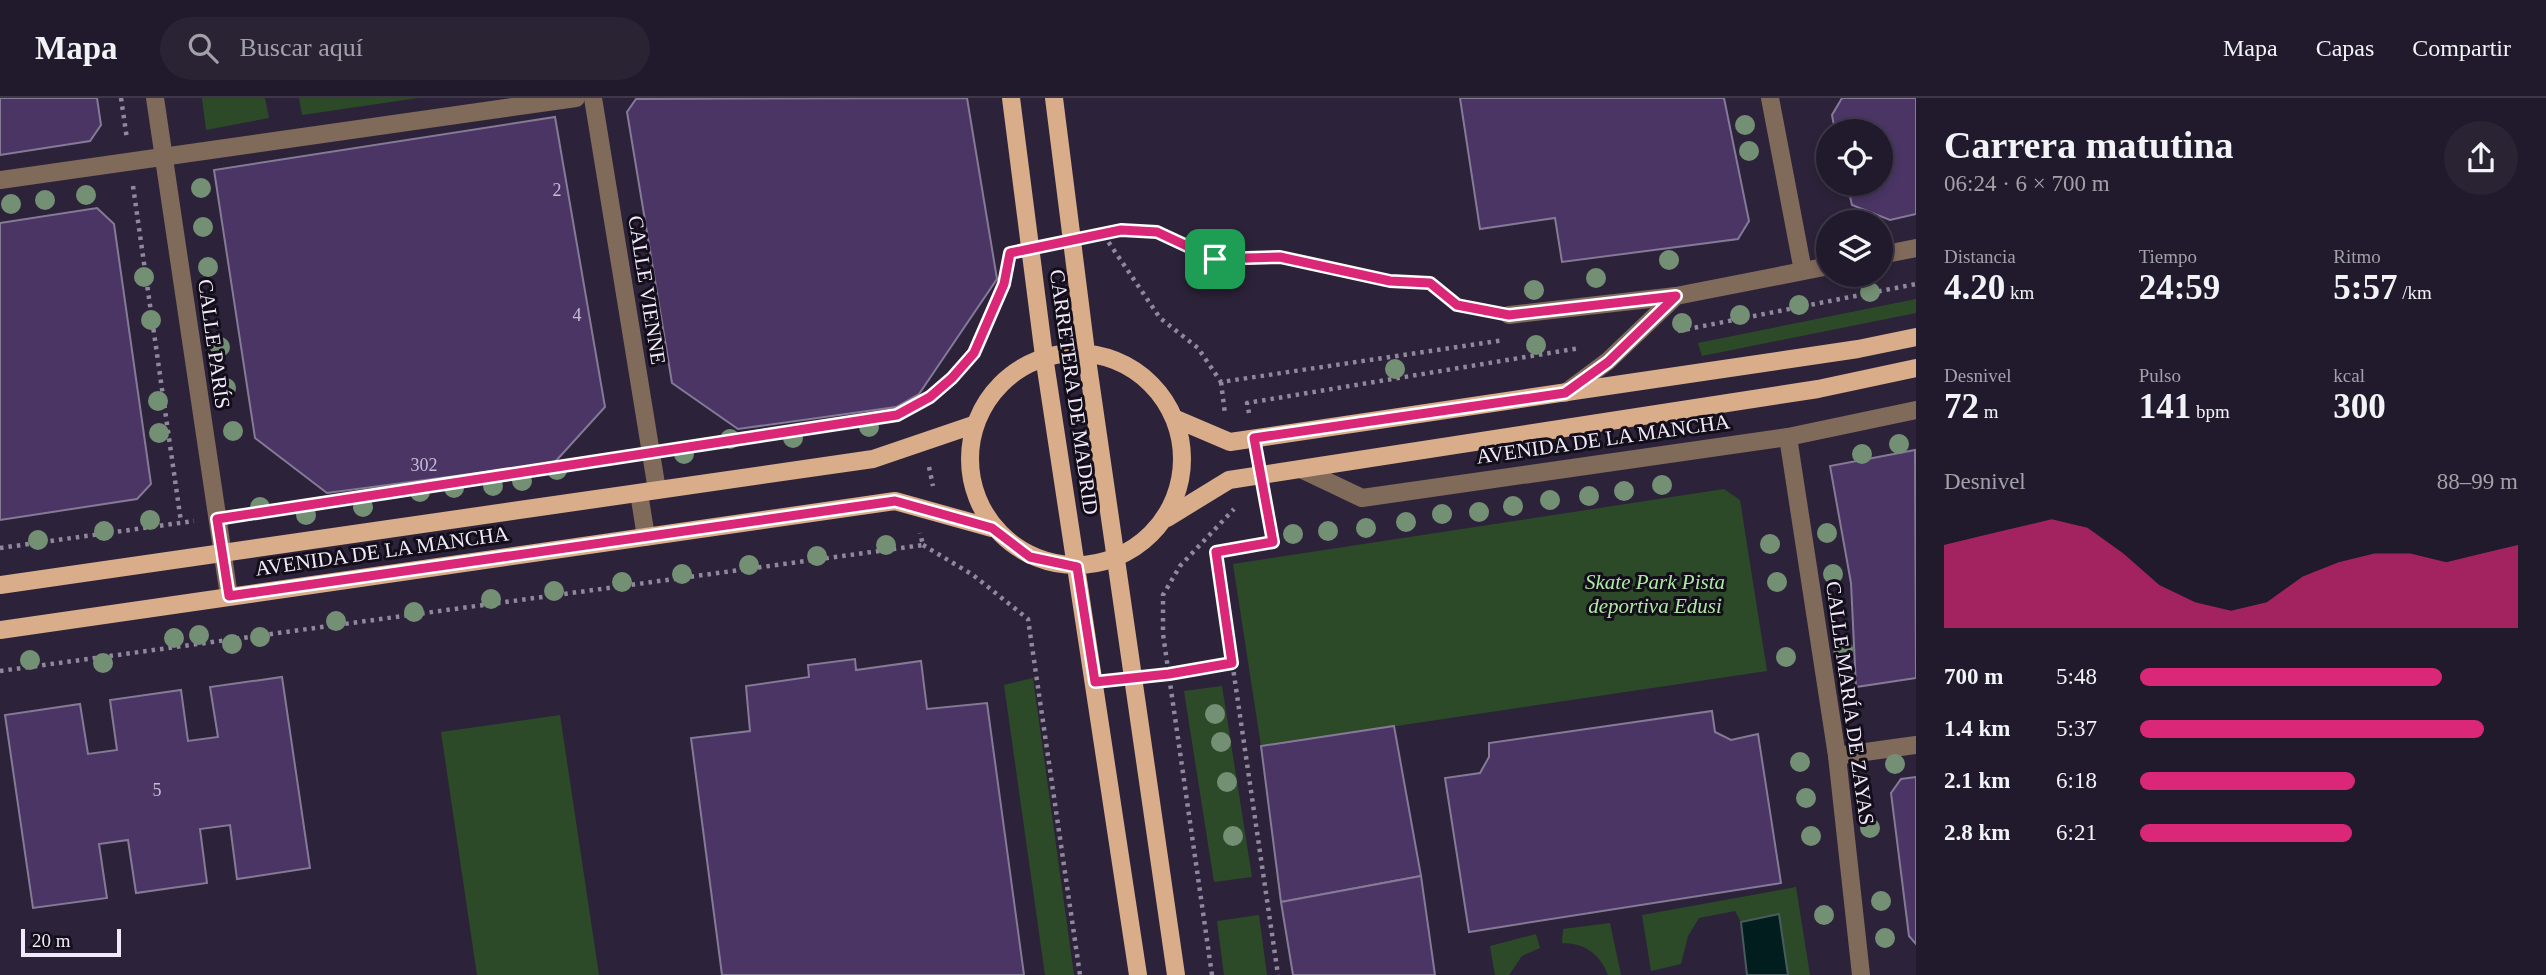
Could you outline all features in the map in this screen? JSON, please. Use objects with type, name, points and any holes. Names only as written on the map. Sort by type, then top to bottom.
[{"type":"main road","name":"CARRETERA DE MADRID","points":[[1011,98],[1044,356],[1138,975]]},
{"type":"main road","name":"CARRETERA DE MADRID","points":[[1054,98],[1086,352],[1176,975]]},
{"type":"main road","points":[[1176,419],[1230,442],[1858,349],[1916,337]]},
{"type":"main road","name":"AVENIDA DE LA MANCHA","points":[[992,528],[969,479],[973,425],[1000,382],[1044,356],[1086,352],[1124,362],[1155,386],[1176,419],[1183,469],[1167,518]]},
{"type":"main road","name":"AVENIDA DE LA MANCHA","points":[[0,630],[895,501],[992,528],[1030,557],[1077,567],[1117,559],[1145,542],[1167,518],[1229,480],[1818,389],[1916,368]]},
{"type":"main road","name":"AVENIDA DE LA MANCHA","points":[[0,585],[873,459],[973,425]]},
{"type":"street","name":"CALLE PARÍS","points":[[156,98],[229,596]]},
{"type":"street","points":[[0,180],[576,98]]},
{"type":"street","name":"CALLE VIENNE","points":[[593,98],[650,453],[648,492]]},
{"type":"street","points":[[1770,98],[1802,271]]},
{"type":"street","points":[[1893,253],[1916,248]]},
{"type":"street","points":[[1509,315],[1676,296],[1816,268]]},
{"type":"street","points":[[1565,393],[1630,340],[1676,296]]},
{"type":"street","name":"AVENIDA DE LA MANCHA","points":[[1301,469],[1362,498],[1788,437],[1916,410]]},
{"type":"street","name":"CALLE MARÍA DE ZAYAS","points":[[1788,437],[1837,756],[1861,975]]},
{"type":"street","points":[[646,537],[648,492]]},
{"type":"street","points":[[1837,756],[1916,745]]},
{"type":"path","points":[[121,98],[181,523]]},
{"type":"path","points":[[1073,242],[1121,230],[1157,232],[1215,259],[1280,257],[1390,281],[1430,283],[1457,305],[1509,315]]},
{"type":"path","points":[[1103,234],[1160,318],[1198,348],[1221,382],[1230,442]]},
{"type":"path","points":[[0,548],[217,519],[897,415],[930,397],[952,378],[974,353],[1004,284],[1010,253],[1031,250]]},
{"type":"path","points":[[1254,438],[1247,403],[1630,340],[1916,284]]},
{"type":"path","points":[[1221,382],[1513,339]]},
{"type":"path","points":[[897,415],[903,449]]},
{"type":"path","points":[[923,442],[940,515]]},
{"type":"path","points":[[1260,475],[1273,542],[1216,552],[1278,975]]},
{"type":"path","points":[[1213,975],[1163,634],[1163,595],[1180,566],[1236,508],[1229,480]]},
{"type":"path","points":[[914,507],[923,545]]},
{"type":"path","points":[[0,671],[923,545],[973,575],[1028,619],[1080,975]]},
{"type":"path","points":[[1134,679],[1232,663]]},
{"type":"green space","points":[[202,98],[265,98],[269,118],[206,130]]},
{"type":"green space","points":[[299,98],[418,98],[302,115]]},
{"type":"green space","points":[[1916,299],[1916,313],[1702,356],[1698,343]]},
{"type":"green space","name":"Skate Park Pista deportiva Edusi","points":[[1724,489],[1740,500],[1767,671],[1261,746],[1233,564]]},
{"type":"green space","points":[[1033,678],[1074,975],[1045,975],[1004,685]]},
{"type":"green space","points":[[1222,686],[1252,877],[1214,882],[1184,691]]},
{"type":"green space","points":[[560,715],[599,975],[477,975],[441,732]]},
{"type":"green space","points":[[1796,887],[1810,975],[1788,975],[1779,915],[1741,922],[1735,911],[1699,918],[1688,936],[1681,964],[1651,971],[1642,915]]},
{"type":"green space","points":[[1259,915],[1267,975],[1224,975],[1217,921]]},
{"type":"green space","points":[[1610,923],[1621,975],[1608,975],[1601,961],[1591,951],[1578,945],[1562,943],[1563,929]]},
{"type":"green space","points":[[1536,934],[1540,948],[1522,956],[1509,975],[1495,975],[1490,946]]},
{"type":"shaded area","points":[[1779,914],[1788,975],[1747,975],[1741,922]]},
{"type":"building","points":[[0,98],[97,98],[101,125],[90,141],[0,155]]},
{"type":"building","points":[[967,98],[997,279],[919,394],[896,407],[738,429],[672,383],[627,112],[636,99]]},
{"type":"building","points":[[1460,98],[1724,98],[1749,221],[1738,239],[1562,262],[1555,218],[1480,229]]},
{"type":"building","points":[[1842,98],[1916,98],[1916,214],[1893,219],[1893,210],[1865,210],[1852,205],[1850,196],[1893,196],[1893,119],[1833,119],[1832,115]]},
{"type":"building","points":[[555,117],[605,407],[554,463],[327,493],[255,438],[214,170]]},
{"type":"building","points":[[97,208],[114,224],[151,484],[137,499],[0,520],[0,223]]},
{"type":"building","points":[[1915,450],[1916,678],[1856,687],[1851,583],[1830,466]]},
{"type":"building","points":[[855,659],[856,670],[921,661],[927,709],[987,703],[1024,975],[722,975],[691,738],[750,731],[746,686],[809,677],[808,665]]},
{"type":"building","points":[[282,677],[310,868],[237,879],[230,825],[200,829],[207,883],[136,893],[128,840],[99,844],[107,898],[33,908],[5,715],[80,704],[88,754],[117,750],[110,700],[181,690],[188,741],[218,737],[210,687]]},
{"type":"building","points":[[1712,711],[1715,732],[1731,740],[1758,734],[1781,883],[1469,932],[1445,778],[1480,773],[1489,757],[1489,743]]},
{"type":"building","points":[[1394,726],[1421,876],[1281,902],[1261,746]]},
{"type":"building","points":[[1916,777],[1916,944],[1909,936],[1891,793],[1901,779]]},
{"type":"building","points":[[1421,876],[1435,975],[1293,975],[1281,902]]},
{"type":"route","points":[[1121,230],[1157,232],[1215,259],[1280,257],[1311,266],[1346,269],[1390,281],[1430,283],[1457,305],[1509,315],[1676,296],[1608,362],[1565,393],[1254,438],[1273,542],[1216,552],[1232,663],[1134,679],[1095,682],[1077,567],[1030,557],[992,528],[895,501],[229,596],[217,519],[897,415],[930,397],[952,378],[974,353],[1004,284],[1010,253],[1121,230]]}]
